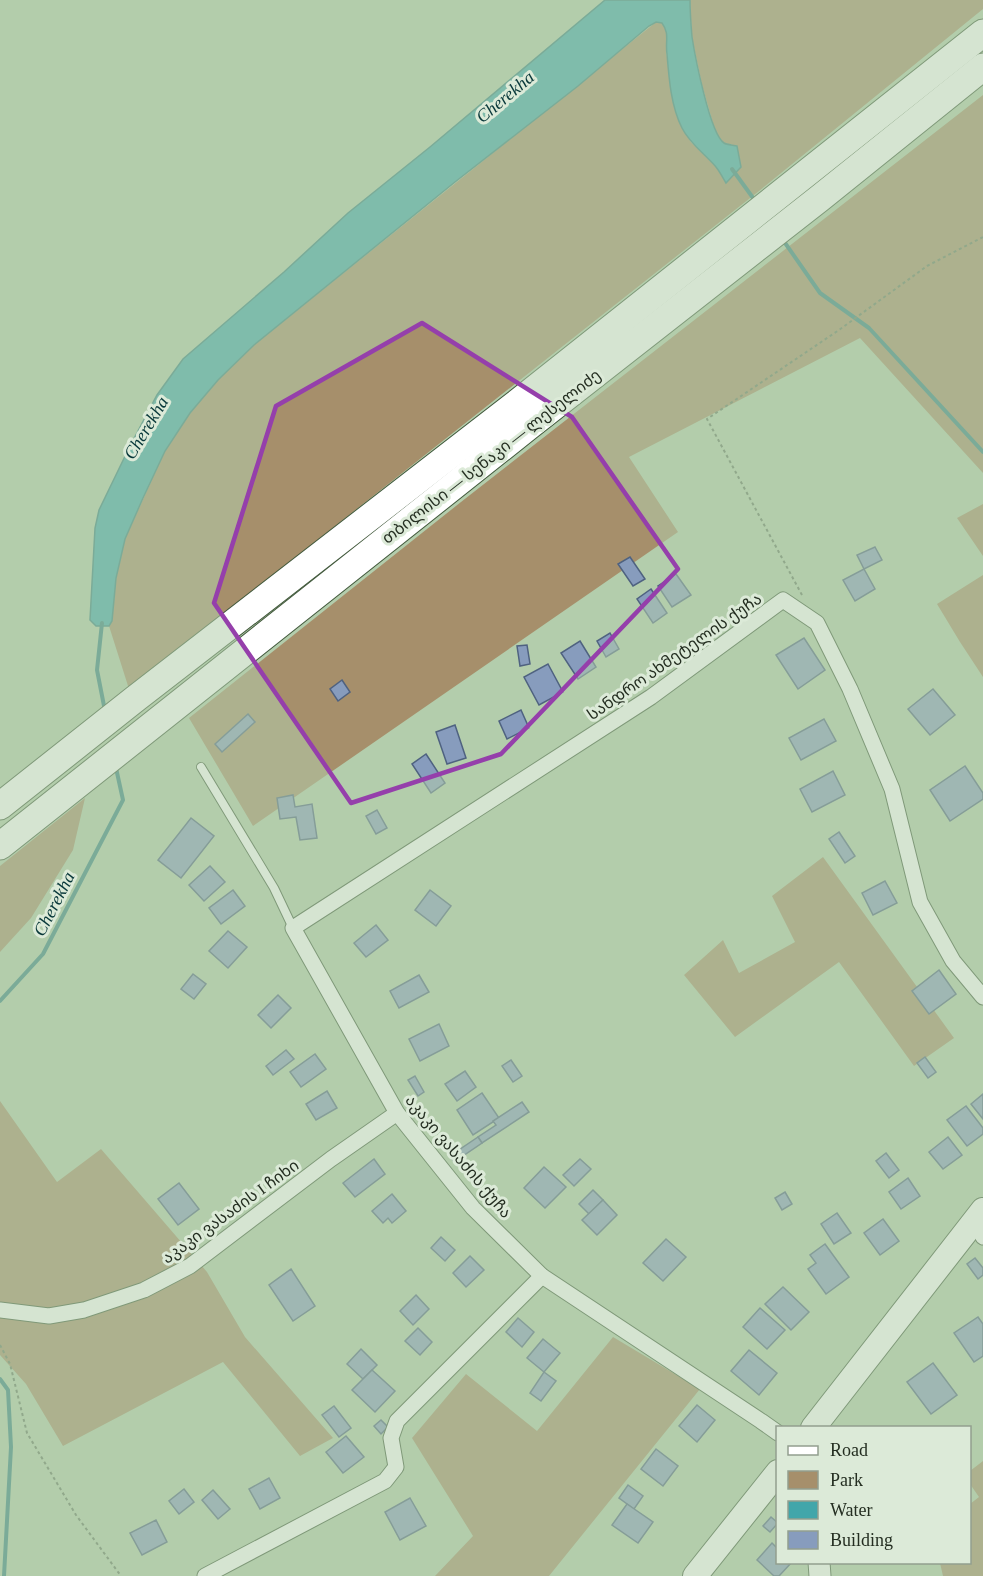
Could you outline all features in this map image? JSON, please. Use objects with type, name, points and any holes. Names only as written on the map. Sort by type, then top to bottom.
[{"type":"highway","name":"თბილისი — სენაკი — ლესელიძე","points":[[0,806],[521,400],[983,33]]},
{"type":"highway","name":"თბილისი — სენაკი — ლესელიძე","points":[[0,846],[983,67]]},
{"type":"main road","points":[[815,1426],[980,1222]]},
{"type":"main road","points":[[695,1576],[776,1473]]},
{"type":"street","name":"სანდრო ახმეტელის ქუჩა","points":[[293,928],[651,697],[783,600],[817,623],[850,689],[892,789],[920,902],[953,961],[983,998]]},
{"type":"street","name":"აკაკი ვასაძის ქუჩა","points":[[293,928],[397,1113],[473,1208],[542,1276],[776,1432]]},
{"type":"street","name":"აკაკი ვასაძის I ჩიხი","points":[[0,1310],[49,1316],[84,1310],[144,1290],[190,1266],[331,1159],[397,1113]]},
{"type":"street","points":[[206,1576],[385,1481],[396,1467],[392,1438],[397,1421],[542,1276]]},
{"type":"lane","points":[[201,767],[274,888],[293,928]]},
{"type":"path","points":[[817,623],[707,419],[927,266],[983,237]]},
{"type":"path","points":[[0,1345],[10,1364],[27,1433],[76,1515],[121,1576]]},
{"type":"highlighted area","points":[[422,323],[572,417],[678,569],[501,754],[351,803],[214,603],[276,406]]},
{"type":"green space","points":[[690,0],[983,0],[983,9],[759,191],[129,689],[109,626],[112,621],[116,578],[125,539],[165,451],[190,413],[218,380],[254,345],[656,22],[662,23],[667,30],[666,49],[669,76],[682,128],[691,142],[717,168],[741,167],[737,146],[724,143],[716,134],[692,38]]},
{"type":"green space","points":[[983,95],[983,473],[860,338],[629,457],[678,532],[253,826],[189,718],[461,502]]},
{"type":"green space","points":[[983,504],[983,556],[957,518]]},
{"type":"green space","points":[[983,575],[983,677],[937,604]]},
{"type":"green space","points":[[85,798],[73,850],[31,918],[0,952],[0,866]]},
{"type":"green space","points":[[823,857],[954,1038],[914,1066],[839,962],[735,1037],[684,975],[723,940],[739,973],[795,942],[772,896]]},
{"type":"green space","points":[[0,1101],[57,1182],[101,1149],[207,1272],[245,1337],[333,1438],[300,1456],[223,1362],[63,1446],[26,1384],[0,1355]]},
{"type":"green space","points":[[613,1337],[700,1389],[549,1576],[435,1576],[473,1536],[412,1438],[466,1374],[537,1431]]},
{"type":"green space","points":[[983,1461],[983,1576],[943,1576],[940,1564],[971,1564],[971,1503],[979,1497],[971,1485],[971,1470]]},
{"type":"water","points":[[605,0],[690,0],[692,37],[709,111],[719,137],[724,143],[737,146],[741,167],[726,183],[716,167],[685,134],[675,111],[671,92],[666,31],[662,23],[656,22],[649,26],[578,86],[455,182],[254,345],[218,380],[190,413],[165,451],[125,539],[116,578],[112,621],[109,626],[96,626],[90,620],[95,528],[99,510],[157,395],[183,359],[348,213]]},
{"type":"building","points":[[875,547],[882,560],[864,569],[857,555]]},
{"type":"building","points":[[630,557],[645,579],[633,586],[618,564]]},
{"type":"building","points":[[864,569],[875,589],[855,601],[843,580]]},
{"type":"building","points":[[676,574],[691,595],[672,607],[658,586]]},
{"type":"building","points":[[651,589],[667,613],[653,623],[637,599]]},
{"type":"building","points":[[610,633],[619,649],[606,657],[597,641]]},
{"type":"building","points":[[804,638],[825,670],[798,689],[776,655]]},
{"type":"building","points":[[580,641],[596,667],[578,679],[561,653]]},
{"type":"building","points":[[527,645],[530,664],[520,666],[517,646]]},
{"type":"building","points":[[548,664],[563,692],[539,705],[524,677]]},
{"type":"building","points":[[342,680],[350,692],[338,701],[330,689]]},
{"type":"building","points":[[933,689],[955,715],[930,735],[908,709]]},
{"type":"building","points":[[521,710],[529,728],[507,739],[499,721]]},
{"type":"building","points":[[248,714],[255,722],[222,752],[215,744]]},
{"type":"building","points":[[824,719],[836,741],[801,760],[789,738]]},
{"type":"building","points":[[455,725],[466,758],[447,764],[436,732]]},
{"type":"building","points":[[426,754],[445,783],[431,793],[412,764]]},
{"type":"building","points":[[965,766],[983,793],[983,799],[950,821],[930,790]]},
{"type":"building","points":[[833,771],[845,795],[812,812],[800,789]]},
{"type":"building","points":[[293,795],[295,807],[312,804],[317,838],[300,840],[296,817],[280,819],[277,798]]},
{"type":"building","points":[[377,810],[387,828],[376,834],[366,816]]},
{"type":"building","points":[[191,818],[214,836],[181,878],[158,860]]},
{"type":"building","points":[[839,832],[855,856],[845,863],[829,839]]},
{"type":"building","points":[[210,866],[225,882],[204,901],[189,885]]},
{"type":"building","points":[[885,881],[897,903],[873,915],[862,893]]},
{"type":"building","points":[[233,890],[245,906],[221,924],[209,908]]},
{"type":"building","points":[[430,890],[451,906],[436,926],[415,910]]},
{"type":"building","points":[[376,925],[388,940],[366,957],[354,943]]},
{"type":"building","points":[[228,931],[247,947],[228,968],[209,951]]},
{"type":"building","points":[[939,970],[956,994],[929,1014],[912,991]]},
{"type":"building","points":[[193,974],[206,984],[194,999],[181,989]]},
{"type":"building","points":[[419,975],[429,992],[399,1008],[390,991]]},
{"type":"building","points":[[278,995],[291,1008],[271,1028],[258,1015]]},
{"type":"building","points":[[439,1024],[449,1046],[420,1061],[409,1039]]},
{"type":"building","points":[[286,1050],[294,1059],[273,1075],[266,1066]]},
{"type":"building","points":[[315,1054],[326,1069],[301,1087],[290,1072]]},
{"type":"building","points":[[925,1057],[936,1072],[928,1078],[917,1063]]},
{"type":"building","points":[[511,1060],[522,1076],[513,1082],[502,1066]]},
{"type":"building","points":[[465,1071],[476,1087],[457,1101],[445,1084]]},
{"type":"building","points":[[415,1076],[424,1092],[418,1096],[408,1080]]},
{"type":"building","points":[[327,1091],[337,1108],[316,1120],[306,1104]]},
{"type":"building","points":[[482,1093],[499,1118],[473,1135],[457,1110]]},
{"type":"building","points":[[983,1094],[983,1119],[971,1104]]},
{"type":"building","points":[[522,1102],[529,1112],[482,1143],[478,1137],[496,1125],[493,1121]]},
{"type":"building","points":[[966,1106],[983,1128],[983,1134],[967,1146],[947,1120]]},
{"type":"building","points":[[478,1137],[482,1143],[454,1162],[450,1156]]},
{"type":"building","points":[[948,1137],[962,1155],[943,1169],[929,1152]]},
{"type":"building","points":[[886,1153],[899,1170],[889,1178],[876,1161]]},
{"type":"building","points":[[374,1159],[385,1174],[355,1197],[343,1183]]},
{"type":"building","points":[[580,1159],[591,1169],[574,1186],[563,1175]]},
{"type":"building","points":[[544,1167],[566,1187],[545,1208],[524,1188]]},
{"type":"building","points":[[908,1178],[920,1196],[901,1209],[889,1192]]},
{"type":"building","points":[[179,1183],[199,1209],[178,1225],[158,1199]]},
{"type":"building","points":[[593,1190],[603,1200],[589,1214],[579,1204]]},
{"type":"building","points":[[785,1192],[792,1204],[782,1210],[775,1198]]},
{"type":"building","points":[[392,1194],[406,1211],[392,1223],[388,1218],[383,1223],[372,1211]]},
{"type":"building","points":[[603,1200],[617,1215],[597,1235],[582,1220]]},
{"type":"building","points":[[837,1213],[851,1233],[834,1244],[821,1224]]},
{"type":"building","points":[[883,1219],[899,1241],[880,1255],[864,1233]]},
{"type":"building","points":[[441,1237],[455,1250],[445,1261],[431,1248]]},
{"type":"building","points":[[666,1239],[686,1257],[663,1281],[643,1263]]},
{"type":"building","points":[[825,1244],[849,1277],[826,1294],[808,1269],[816,1263],[810,1255]]},
{"type":"building","points":[[470,1256],[484,1270],[466,1287],[453,1273]]},
{"type":"building","points":[[975,1258],[983,1268],[983,1275],[978,1279],[967,1264]]},
{"type":"building","points":[[291,1269],[315,1306],[293,1321],[269,1285]]},
{"type":"building","points":[[783,1287],[809,1312],[791,1330],[765,1304]]},
{"type":"building","points":[[416,1295],[429,1309],[413,1325],[400,1311]]},
{"type":"building","points":[[760,1308],[785,1330],[767,1349],[743,1327]]},
{"type":"building","points":[[978,1317],[983,1324],[983,1356],[974,1362],[954,1333]]},
{"type":"building","points":[[518,1318],[534,1332],[522,1347],[506,1332]]},
{"type":"building","points":[[418,1328],[432,1342],[420,1355],[405,1341]]},
{"type":"building","points":[[543,1339],[560,1353],[544,1372],[527,1358]]},
{"type":"building","points":[[361,1349],[377,1365],[363,1379],[347,1364]]},
{"type":"building","points":[[749,1350],[777,1373],[759,1395],[731,1371]]},
{"type":"building","points":[[933,1363],[957,1395],[931,1414],[907,1382]]},
{"type":"building","points":[[372,1370],[395,1391],[375,1412],[352,1390]]},
{"type":"building","points":[[544,1372],[556,1381],[541,1401],[530,1393]]},
{"type":"building","points":[[697,1405],[715,1420],[697,1442],[679,1426]]},
{"type":"building","points":[[334,1406],[351,1428],[339,1437],[322,1415]]},
{"type":"building","points":[[381,1420],[388,1427],[381,1434],[374,1426]]},
{"type":"building","points":[[346,1436],[364,1457],[343,1473],[326,1452]]},
{"type":"building","points":[[656,1449],[678,1466],[663,1486],[641,1469]]},
{"type":"building","points":[[269,1478],[280,1498],[260,1509],[249,1489]]},
{"type":"building","points":[[628,1485],[643,1496],[634,1509],[619,1498]]},
{"type":"building","points":[[184,1489],[194,1502],[179,1514],[169,1501]]},
{"type":"building","points":[[213,1490],[230,1509],[218,1519],[202,1500]]},
{"type":"building","points":[[410,1498],[426,1526],[400,1540],[385,1512]]},
{"type":"building","points":[[627,1504],[653,1522],[638,1543],[612,1525]]},
{"type":"building","points":[[771,1517],[776,1521],[776,1525],[770,1532],[763,1526]]},
{"type":"building","points":[[156,1520],[167,1542],[142,1555],[130,1533]]},
{"type":"building","points":[[772,1543],[776,1547],[776,1564],[790,1564],[779,1576],[774,1576],[757,1560]]},
{"type":"waterway","points":[[732,169],[756,202]]},
{"type":"waterway","points":[[783,240],[820,293],[869,328],[983,452]]},
{"type":"waterway","name":"Cherekha","points":[[102,623],[97,670],[105,711]]},
{"type":"waterway","name":"Cherekha","points":[[0,1001],[43,954],[123,800],[116,768]]},
{"type":"waterway","name":"Cherekha","points":[[0,1379],[8,1390],[11,1447],[4,1576]]}]
